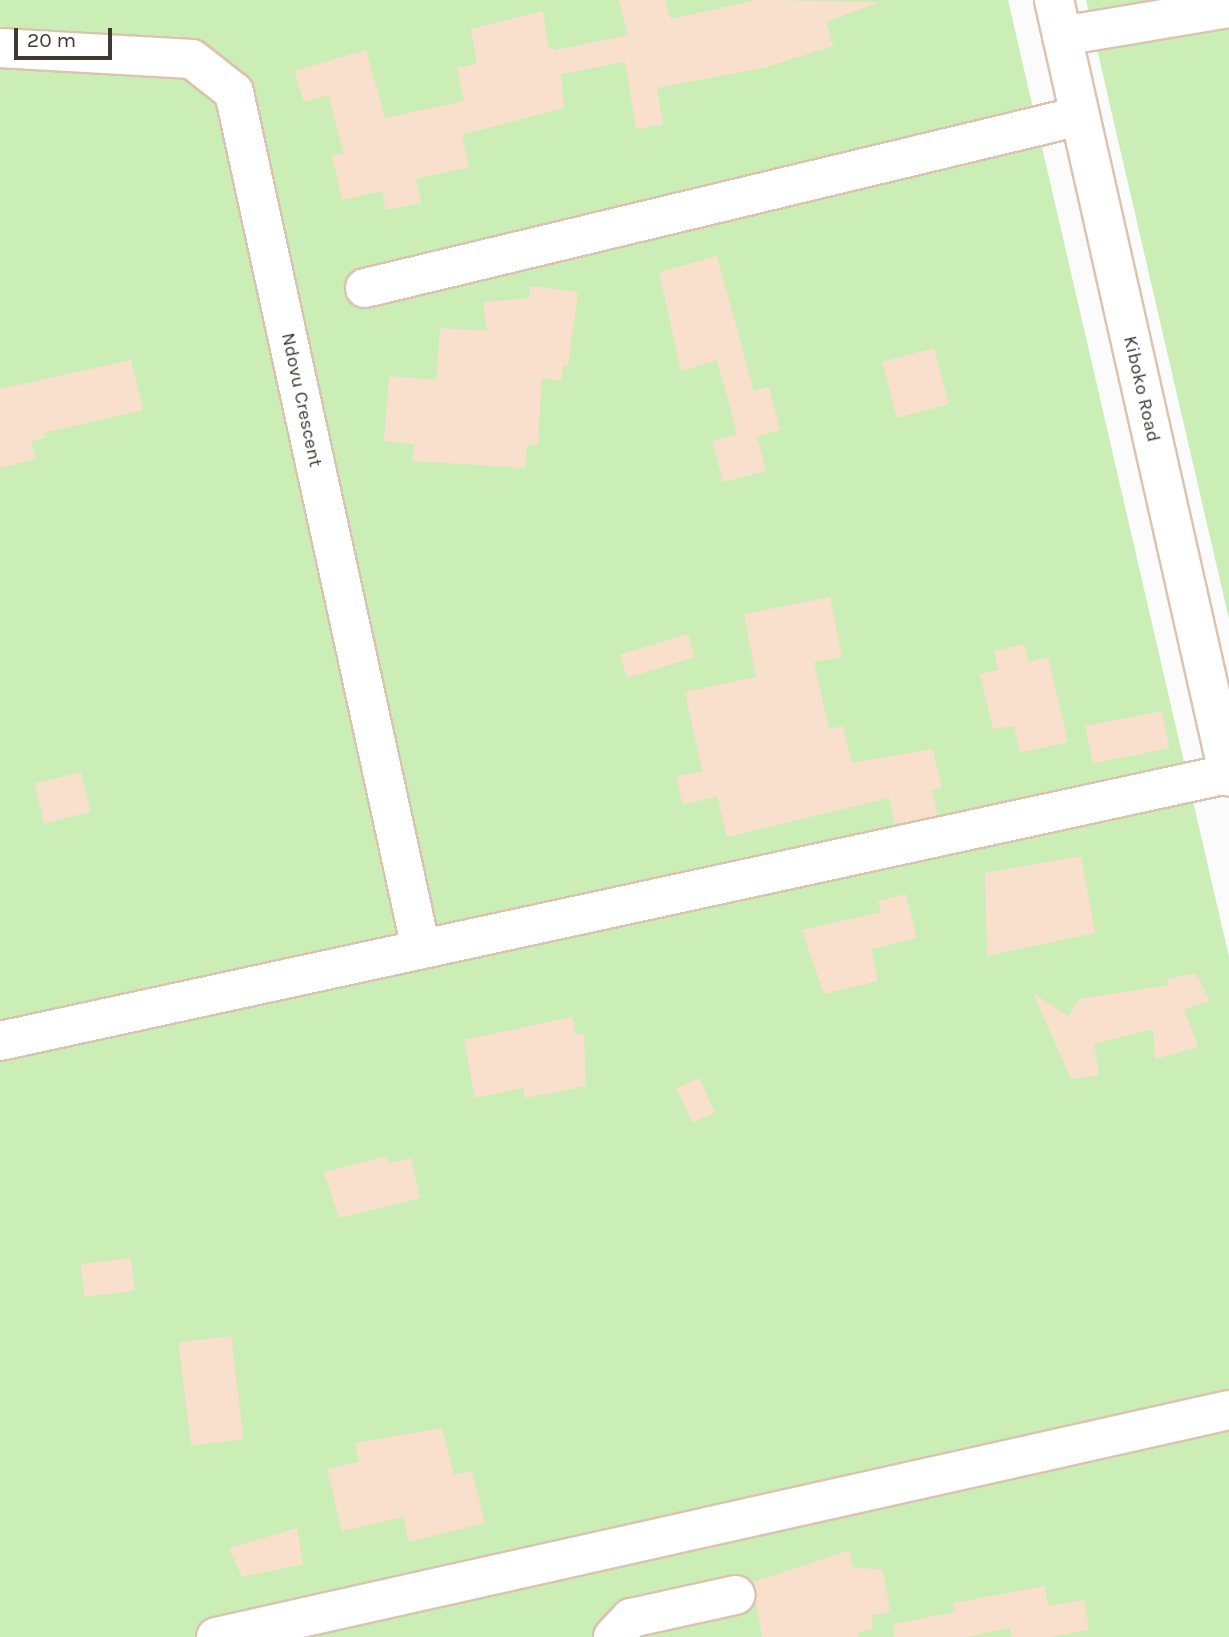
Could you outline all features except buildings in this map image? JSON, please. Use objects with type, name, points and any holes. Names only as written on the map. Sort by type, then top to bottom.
[{"type":"street","name":"Kiboko Road","points":[[1054,0],[1229,776]]},
{"type":"street","points":[[1062,36],[1229,8]]},
{"type":"street","name":"Ndovu Crescent","points":[[0,48],[192,59],[234,92],[421,949]]},
{"type":"street","points":[[365,288],[1080,116]]},
{"type":"street","points":[[0,1041],[1229,776]]},
{"type":"street","points":[[216,1637],[1229,1410]]},
{"type":"street","points":[[613,1637],[631,1618],[736,1595]]},
{"type":"green space","points":[[0,0],[1008,0],[1229,957],[1229,1637],[0,1637]]},
{"type":"green space","points":[[1086,0],[1229,0],[1229,619],[1111,110]]}]
